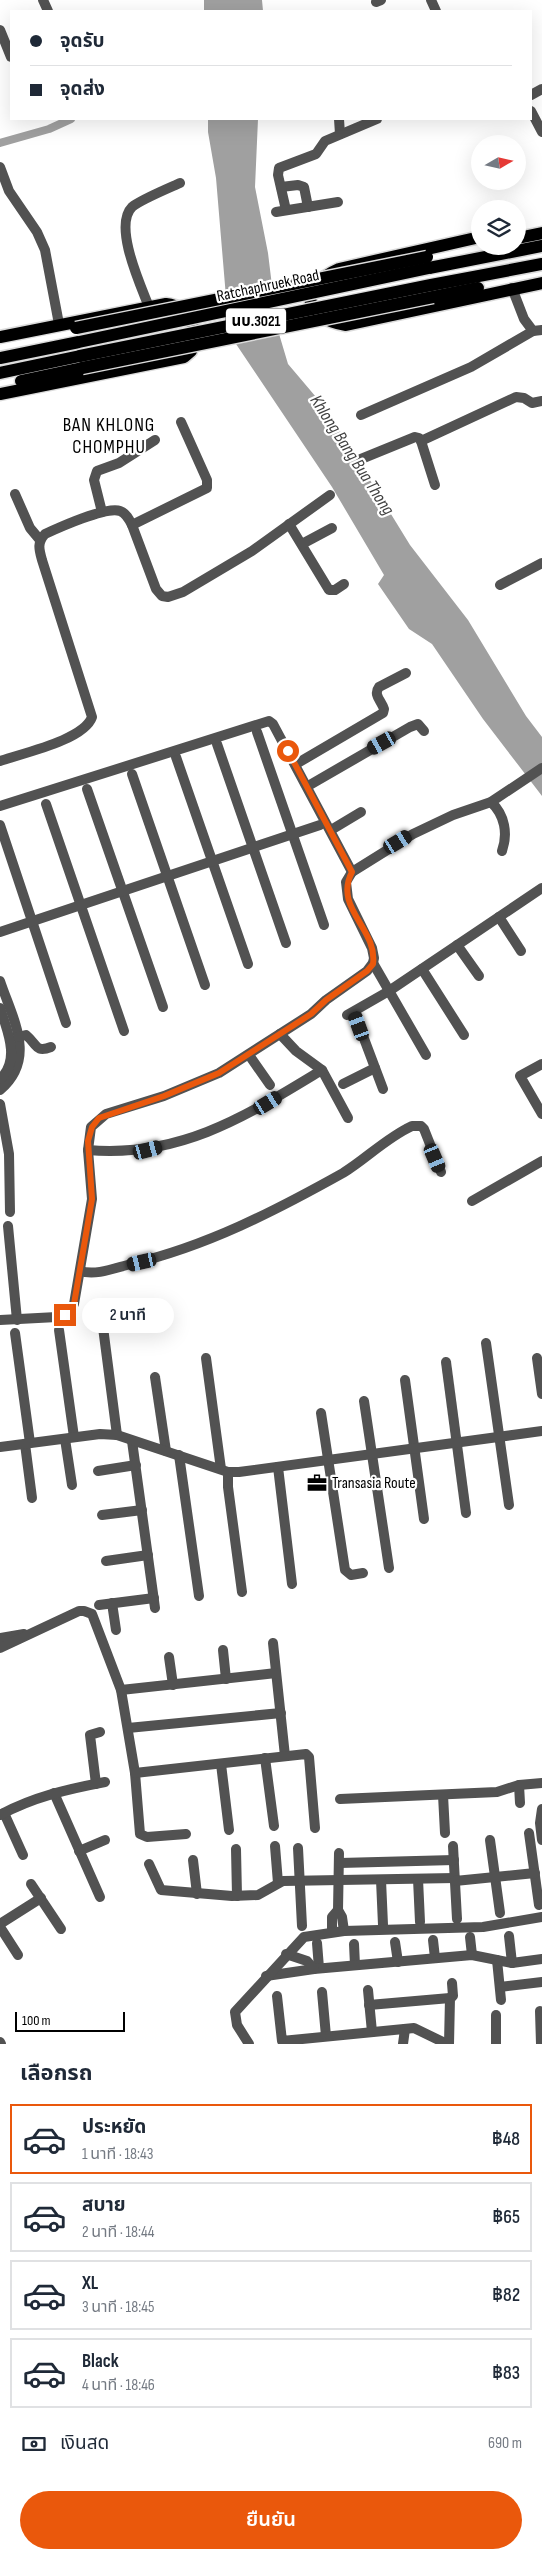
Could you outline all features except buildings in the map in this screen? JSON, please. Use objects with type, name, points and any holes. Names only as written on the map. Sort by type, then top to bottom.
[{"type":"main road","points":[[526,228],[542,225]]},
{"type":"main road","points":[[526,236],[542,233]]},
{"type":"main road","points":[[471,240],[339,269],[323,276],[317,282],[312,289],[310,304],[315,313],[328,322],[346,325],[542,283]]},
{"type":"main road","name":"Ratchaphruek Road","points":[[0,345],[76,328],[428,263],[542,246]]},
{"type":"main road","name":"Ratchaphruek Road","points":[[0,358],[428,263],[471,249]]},
{"type":"main road","name":"Ratchaphruek Road","points":[[0,373],[81,362],[432,291],[542,264]]},
{"type":"main road","name":"Ratchaphruek Road","points":[[432,291],[542,276]]},
{"type":"main road","points":[[0,337],[149,307],[176,305],[184,309],[190,316],[192,346],[191,351],[184,357],[0,394]]},
{"type":"main road","name":"Ratchaphruek Road","points":[[0,386],[81,362]]},
{"type":"street","points":[[0,30],[10,55]]},
{"type":"street","points":[[532,113],[542,132]]},
{"type":"street","points":[[339,120],[340,134]]},
{"type":"street","points":[[338,202],[281,211],[279,168],[316,154],[325,141],[375,120]]},
{"type":"street","points":[[0,167],[4,193],[37,232],[44,250],[59,324]]},
{"type":"street","points":[[149,307],[132,264],[126,239],[126,218],[132,207],[180,183]]},
{"type":"street","points":[[280,187],[298,185],[304,187],[308,207]]},
{"type":"street","points":[[361,415],[471,367],[538,331],[524,319],[512,288]]},
{"type":"street","points":[[421,441],[516,397],[524,398],[532,403],[542,401]]},
{"type":"street","points":[[132,525],[208,488],[181,422]]},
{"type":"street","points":[[361,459],[415,437],[419,438],[435,486]]},
{"type":"street","points":[[102,512],[94,480],[97,471],[118,463],[155,440]]},
{"type":"street","points":[[0,761],[59,742],[84,729],[92,717],[42,560],[40,540],[30,528],[15,494]]},
{"type":"street","points":[[40,540],[52,531],[102,512],[112,509],[120,511],[127,516],[132,525],[156,589],[162,596],[168,597],[183,592],[225,567],[330,495]]},
{"type":"street","points":[[289,524],[330,590],[335,590],[344,584]]},
{"type":"street","points":[[302,544],[332,528]]},
{"type":"street","points":[[500,585],[542,563]]},
{"type":"street","points":[[296,764],[382,714],[384,709],[376,695],[379,686],[406,673]]},
{"type":"street","points":[[0,806],[265,721],[274,724],[352,872]]},
{"type":"street","points":[[308,786],[415,724],[420,724],[424,731]]},
{"type":"street","points":[[257,732],[324,925]]},
{"type":"street","points":[[217,744],[286,943]]},
{"type":"street","points":[[176,758],[248,964]]},
{"type":"street","points":[[426,1055],[373,964],[372,948],[348,899],[346,882],[352,872],[413,834],[453,815],[491,802],[542,768]]},
{"type":"street","points":[[132,774],[205,985]]},
{"type":"street","points":[[87,789],[163,1007]]},
{"type":"street","points":[[491,802],[502,818],[505,829],[506,840],[502,851]]},
{"type":"street","points":[[46,804],[124,1031]]},
{"type":"street","points":[[331,830],[361,812]]},
{"type":"street","points":[[0,825],[66,1023]]},
{"type":"street","points":[[0,932],[320,825]]},
{"type":"street","points":[[382,1089],[375,1068],[351,1014],[389,991],[541,890]]},
{"type":"street","points":[[499,917],[521,951]]},
{"type":"street","points":[[458,945],[479,976]]},
{"type":"street","points":[[0,1320],[65,1315],[74,1304],[92,1199],[88,1150],[92,1127],[99,1118],[198,1083],[250,1055],[311,1014],[326,1000],[367,971],[373,964]]},
{"type":"street","points":[[422,969],[464,1035]]},
{"type":"street","points":[[0,981],[22,1050],[19,1068],[0,1090]]},
{"type":"street","points":[[0,1008],[12,1049],[10,1064],[0,1079]]},
{"type":"street","points":[[280,1034],[296,1051],[322,1070],[348,1118]]},
{"type":"street","points":[[18,1037],[26,1035],[38,1048],[43,1050],[51,1047]]},
{"type":"street","points":[[250,1055],[270,1085]]},
{"type":"street","points":[[542,1064],[520,1076],[542,1114]]},
{"type":"street","points":[[343,1084],[375,1068]]},
{"type":"street","points":[[88,1150],[113,1152],[148,1150],[190,1139],[250,1114],[322,1070]]},
{"type":"street","points":[[0,1104],[9,1154],[10,1212]]},
{"type":"street","points":[[80,1271],[89,1274],[152,1259],[208,1242],[239,1228],[343,1172],[412,1126],[421,1126],[424,1129],[441,1172]]},
{"type":"street","points":[[472,1201],[542,1160]]},
{"type":"street","points":[[8,1226],[17,1320]]},
{"type":"street","points":[[101,1312],[117,1435]]},
{"type":"street","points":[[59,1330],[72,1486]]},
{"type":"street","points":[[14,1333],[32,1498]]},
{"type":"street","points":[[486,1343],[510,1506]]},
{"type":"street","points":[[206,1358],[228,1487],[242,1592]]},
{"type":"street","points":[[537,1358],[542,1394]]},
{"type":"street","points":[[446,1362],[466,1513]]},
{"type":"street","points":[[155,1377],[166,1451]]},
{"type":"street","points":[[405,1380],[424,1519]]},
{"type":"street","points":[[364,1402],[389,1568]]},
{"type":"street","points":[[320,1413],[345,1570],[350,1574],[363,1572]]},
{"type":"street","points":[[0,1448],[100,1434],[117,1435],[224,1470],[328,1461],[542,1431]]},
{"type":"street","points":[[99,1605],[112,1603],[155,1603],[132,1441]]},
{"type":"street","points":[[179,1455],[199,1596]]},
{"type":"street","points":[[98,1471],[136,1465]]},
{"type":"street","points":[[278,1466],[292,1584]]},
{"type":"street","points":[[102,1516],[142,1510]]},
{"type":"street","points":[[106,1561],[148,1555]]},
{"type":"street","points":[[112,1603],[116,1630]]},
{"type":"street","points":[[0,1648],[28,1633],[79,1611],[92,1614],[121,1690],[135,1773],[140,1834],[147,1837],[186,1834]]},
{"type":"street","points":[[0,1638],[28,1633]]},
{"type":"street","points":[[273,1643],[285,1756]]},
{"type":"street","points":[[223,1650],[226,1679]]},
{"type":"street","points":[[169,1656],[173,1685]]},
{"type":"street","points":[[121,1690],[276,1674]]},
{"type":"street","points":[[128,1728],[280,1713]]},
{"type":"street","points":[[23,1855],[2,1814],[20,1804],[54,1793],[100,1783],[90,1735],[100,1732]]},
{"type":"street","points":[[135,1773],[306,1754],[309,1757],[315,1828]]},
{"type":"street","points":[[265,1758],[274,1826]]},
{"type":"street","points":[[220,1764],[229,1830]]},
{"type":"street","points":[[340,1799],[497,1792],[519,1785],[542,1783]]},
{"type":"street","points":[[519,1785],[520,1803]]},
{"type":"street","points":[[54,1793],[100,1896]]},
{"type":"street","points":[[443,1795],[445,1833]]},
{"type":"street","points":[[542,1809],[540,1822],[542,1840]]},
{"type":"street","points":[[529,1833],[539,1905]]},
{"type":"street","points":[[80,1850],[105,1840]]},
{"type":"street","points":[[490,1840],[500,1913]]},
{"type":"street","points":[[275,1846],[278,1883]]},
{"type":"street","points":[[453,1846],[457,1918]]},
{"type":"street","points":[[298,1848],[302,1926]]},
{"type":"street","points":[[236,1849],[237,1896]]},
{"type":"street","points":[[344,1931],[342,1917],[338,1910],[340,1858],[454,1860]]},
{"type":"street","points":[[193,1860],[198,1894]]},
{"type":"street","points":[[149,1864],[161,1890],[237,1896],[258,1895],[278,1883],[299,1881],[455,1880],[535,1873]]},
{"type":"street","points":[[418,1879],[420,1922]]},
{"type":"street","points":[[381,1880],[383,1925]]},
{"type":"street","points":[[31,1884],[61,1929]]},
{"type":"street","points":[[18,1956],[0,1926],[41,1898]]},
{"type":"street","points":[[332,1932],[332,1917],[338,1910]]},
{"type":"street","points":[[249,2044],[237,2025],[235,2012],[286,1954],[304,1937],[344,1931],[483,1927],[542,1917]]},
{"type":"street","points":[[509,1936],[512,1963]]},
{"type":"street","points":[[470,1937],[472,1955]]},
{"type":"street","points":[[433,1940],[436,1958]]},
{"type":"street","points":[[395,1942],[398,1962]]},
{"type":"street","points":[[317,1943],[317,1968]]},
{"type":"street","points":[[354,1944],[355,1965]]},
{"type":"street","points":[[286,1954],[307,1960],[317,1968]]},
{"type":"street","points":[[266,1976],[317,1968],[472,1955],[512,1963],[542,1959]]},
{"type":"street","points":[[497,1960],[501,2000]]},
{"type":"street","points":[[500,1987],[542,1982]]},
{"type":"street","points":[[277,1996],[282,2042],[311,2041],[326,2036],[357,2039],[372,2032],[414,2028],[448,2044],[450,1998],[453,1996],[452,1984]]},
{"type":"street","points":[[368,1990],[372,2032]]},
{"type":"street","points":[[322,1992],[326,2036]]},
{"type":"street","points":[[370,2005],[450,1998]]},
{"type":"street","points":[[540,2011],[541,2044]]},
{"type":"street","points":[[496,2015],[496,2044]]},
{"type":"street","points":[[403,2044],[405,2029]]},
{"type":"water","points":[[204,0],[262,0],[263,10],[204,10]]},
{"type":"water","name":"Khlong Bang Bua Thong","points":[[208,120],[258,120],[255,187],[268,253],[277,327],[288,364],[327,410],[410,545],[468,620],[526,716],[542,737],[542,796],[483,719],[432,644],[409,629],[378,584],[384,575],[332,487],[234,341],[226,297],[216,178],[208,132]]},
{"type":"waterway","points":[[0,143],[49,129],[69,120]]},
{"type":"place","name":"Transasia Route","points":[[317,1483]]},
{"type":"district","name":"BAN KHLONG CHOMPHU","points":[[109,436]]},
{"type":"route","points":[[65,1315],[74,1304],[92,1199],[88,1141],[92,1127],[99,1118],[106,1114],[164,1096],[219,1073],[250,1055],[311,1014],[326,1000],[367,971],[373,964],[372,948],[348,899],[346,882],[352,872],[288,751]]}]
